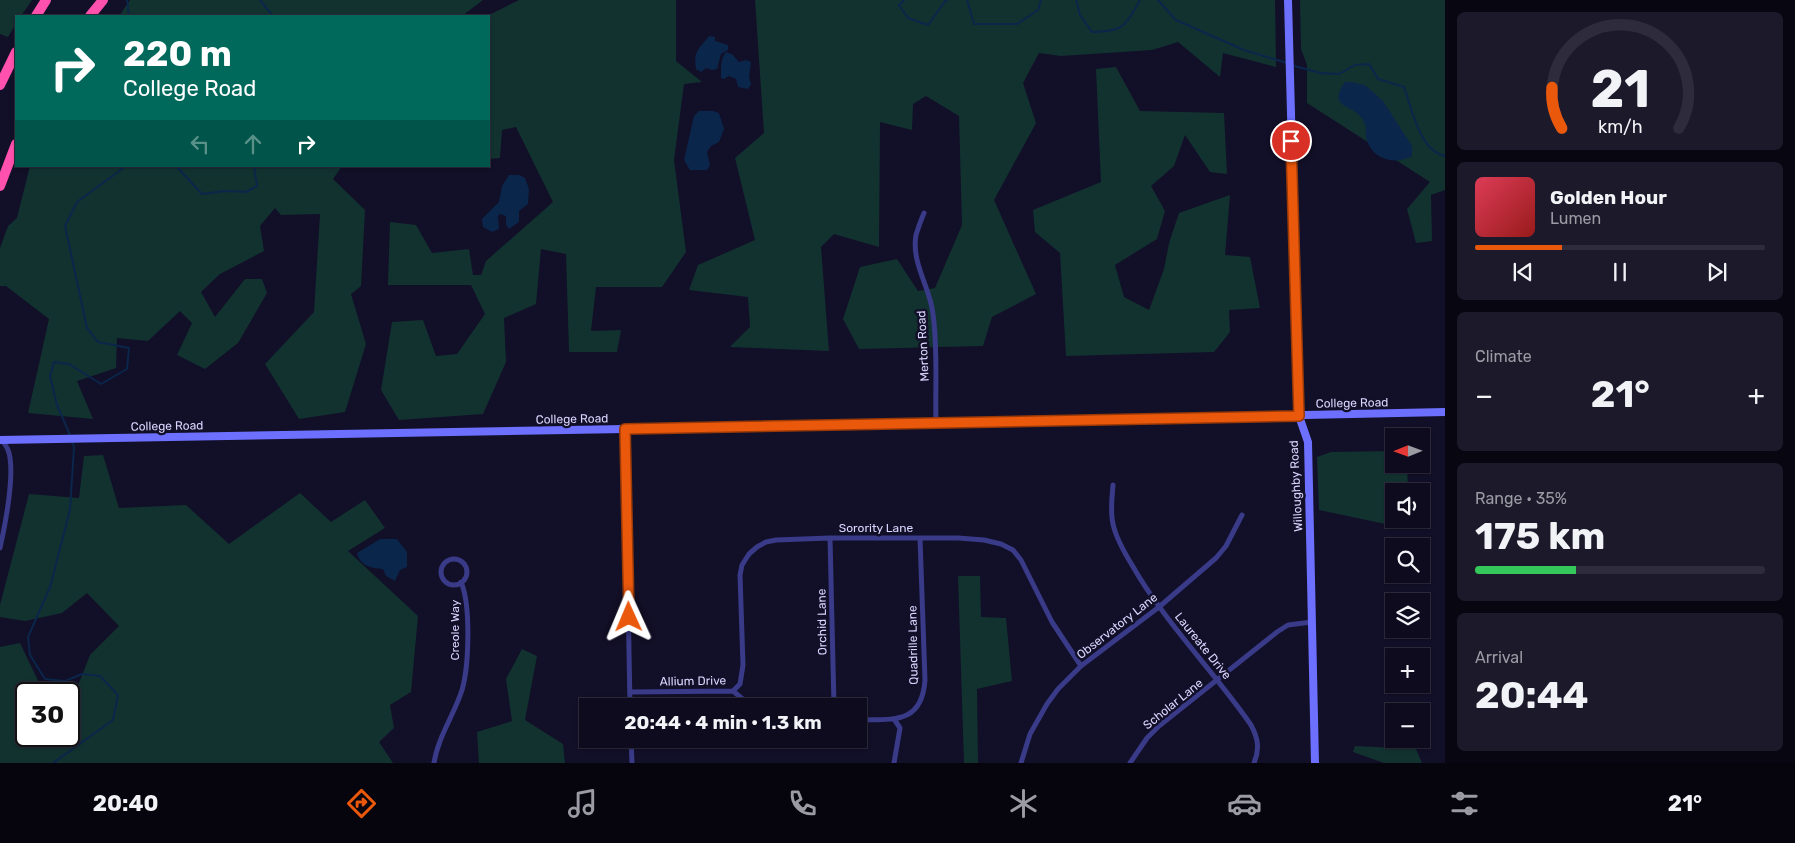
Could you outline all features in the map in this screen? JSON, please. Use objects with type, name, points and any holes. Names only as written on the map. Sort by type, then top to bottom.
[{"type":"highway","points":[[37,15],[46,0]]},
{"type":"highway","points":[[91,15],[103,0]]},
{"type":"highway","points":[[0,86],[15,54]]},
{"type":"highway","points":[[0,186],[15,147]]},
{"type":"street","name":"Willoughby Road","points":[[1288,0],[1299,416],[1308,442],[1315,763]]},
{"type":"street","name":"Merton Road","points":[[924,213],[916,234],[915,245],[916,258],[928,292],[933,316],[936,423]]},
{"type":"street","name":"College Road","points":[[1,440],[1445,412]]},
{"type":"street","points":[[625,429],[630,698]]},
{"type":"street","points":[[0,548],[6,519],[10,473],[8,450],[1,440]]},
{"type":"street","name":"Laureate Drive","points":[[1113,485],[1111,514],[1122,549],[1159,607],[1237,704],[1256,734],[1258,748],[1254,763]]},
{"type":"street","name":"Observatory Lane","points":[[1021,763],[1030,734],[1046,704],[1058,689],[1081,666],[1159,607],[1216,558],[1226,546],[1242,515]]},
{"type":"street","name":"Orchid Lane","points":[[830,538],[834,698]]},
{"type":"street","name":"Sorority Lane","points":[[733,691],[740,684],[742,676],[740,576],[742,565],[749,554],[762,545],[776,540],[920,538],[984,540],[1001,544],[1012,550],[1021,560],[1052,622],[1081,666]]},
{"type":"street","name":"Quadrille Lane","points":[[894,719],[910,715],[921,702],[924,692],[920,538]]},
{"type":"street","name":"Creole Way","points":[[456,559],[464,564],[467,571],[461,582],[453,585],[446,582],[443,578],[441,570],[448,560],[456,559]]},
{"type":"street","name":"Creole Way","points":[[434,763],[436,750],[462,689],[465,673],[468,649],[464,589],[461,582]]},
{"type":"street","name":"Scholar Lane","points":[[1130,763],[1147,738],[1159,726],[1282,628],[1293,624],[1312,622]]},
{"type":"street","name":"Allium Drive","points":[[630,692],[733,691],[741,698]]},
{"type":"street","points":[[867,720],[894,719],[900,728],[894,763]]},
{"type":"street","points":[[631,748],[632,763]]},
{"type":"green space","points":[[0,0],[32,0],[22,15],[15,15],[15,26],[8,37],[0,34]]},
{"type":"green space","points":[[130,0],[483,0],[463,15],[120,15]]},
{"type":"green space","points":[[519,0],[676,0],[676,61],[702,82],[684,84],[674,160],[686,252],[662,287],[596,287],[591,331],[621,330],[617,352],[569,352],[566,254],[541,249],[536,304],[504,318],[506,362],[483,414],[399,420],[381,390],[392,322],[423,320],[436,356],[457,354],[485,314],[471,285],[388,285],[390,222],[416,225],[432,253],[469,249],[473,275],[481,275],[486,261],[553,202],[516,127],[502,130],[500,158],[490,159],[489,15]]},
{"type":"green space","points":[[755,0],[1275,0],[1276,67],[1223,53],[1220,77],[1178,42],[1152,50],[1061,56],[1039,53],[1023,83],[1036,123],[994,200],[1036,294],[992,317],[983,346],[859,349],[843,319],[860,267],[897,259],[918,291],[935,288],[962,225],[959,116],[926,96],[913,104],[912,130],[880,122],[879,247],[834,234],[821,247],[829,351],[730,347],[750,327],[748,297],[689,290],[698,265],[755,240],[735,158],[764,133]]},
{"type":"green space","points":[[1300,0],[1445,0],[1445,190],[1431,195],[1432,241],[1416,243],[1407,209],[1430,182],[1307,103],[1307,65],[1301,49]]},
{"type":"green space","points":[[1116,67],[1140,111],[1224,113],[1227,174],[1210,172],[1185,135],[1174,166],[1151,186],[1165,211],[1157,239],[1115,265],[1124,297],[1149,310],[1164,269],[1169,243],[1179,213],[1230,195],[1225,255],[1250,257],[1260,308],[1229,310],[1230,332],[1214,352],[1066,356],[1060,253],[1035,232],[1033,210],[1101,182],[1096,69]]},
{"type":"green space","points":[[30,167],[341,167],[333,179],[365,210],[361,286],[351,294],[366,344],[345,412],[299,419],[265,364],[314,312],[320,214],[281,215],[275,208],[260,226],[264,251],[220,274],[201,292],[215,317],[245,279],[262,279],[267,293],[238,343],[205,369],[177,355],[192,323],[180,311],[148,341],[117,338],[116,368],[77,381],[93,419],[28,413],[49,319],[6,286],[0,286],[0,248],[8,226],[17,218]]},
{"type":"green space","points":[[1385,451],[1385,473],[1407,473],[1408,483],[1385,483],[1385,524],[1319,510],[1317,457],[1331,452]]},
{"type":"green space","points":[[103,455],[119,508],[186,505],[229,544],[300,493],[331,522],[365,500],[385,528],[348,551],[418,616],[411,692],[390,705],[394,728],[379,742],[393,763],[0,763],[0,647],[20,643],[39,682],[15,682],[15,747],[80,747],[79,682],[90,655],[119,626],[87,593],[62,613],[25,621],[0,617],[0,605],[29,494],[79,498],[84,456]]},
{"type":"green space","points":[[958,576],[980,576],[981,617],[1006,618],[1012,681],[977,689],[978,763],[964,763]]},
{"type":"green space","points":[[522,649],[537,656],[525,720],[563,744],[565,763],[479,763],[477,732],[512,721],[506,679]]},
{"type":"green space","points":[[1355,746],[1416,749],[1422,763],[1384,763],[1353,752]]},
{"type":"water","points":[[709,36],[715,37],[715,41],[728,45],[728,50],[721,54],[717,69],[706,68],[701,72],[696,69],[695,58],[700,47]]},
{"type":"water","points":[[726,52],[732,54],[739,62],[746,60],[751,62],[749,77],[751,84],[748,89],[738,87],[736,79],[729,76],[724,79],[721,78],[722,61]]},
{"type":"water","points":[[1345,82],[1365,85],[1383,101],[1412,146],[1412,156],[1405,159],[1391,160],[1373,151],[1366,137],[1365,124],[1360,116],[1340,102],[1338,97]]},
{"type":"water","points":[[699,111],[719,113],[724,129],[719,142],[711,146],[707,152],[710,165],[707,170],[690,170],[684,160],[694,116]]},
{"type":"water","points":[[509,175],[519,175],[525,178],[529,189],[528,204],[519,211],[519,222],[509,229],[506,225],[506,216],[500,214],[498,216],[499,229],[492,232],[483,227],[482,219],[499,202],[502,186]]},
{"type":"water","points":[[380,539],[397,539],[407,552],[407,567],[400,570],[395,581],[386,576],[383,569],[367,566],[358,557],[357,553]]},
{"type":"waterway","points":[[127,0],[129,15]]},
{"type":"waterway","points":[[260,0],[272,15]]},
{"type":"waterway","points":[[904,0],[899,5],[908,18],[928,25],[946,0],[948,0]]},
{"type":"waterway","points":[[967,0],[974,24],[1017,24],[1038,10],[1041,0]]},
{"type":"waterway","points":[[1076,0],[1080,15],[1092,32],[1111,31],[1122,26],[1127,22],[1140,0]]},
{"type":"waterway","points":[[1158,0],[1176,20],[1244,50],[1287,63]]},
{"type":"waterway","points":[[1291,65],[1320,73],[1339,74],[1355,65],[1369,64],[1378,79],[1404,87],[1423,137],[1429,146],[1445,156]]},
{"type":"waterway","points":[[70,435],[57,405],[50,376],[54,362],[69,364],[101,384],[127,369],[129,348],[98,342],[87,328],[65,226],[77,202],[125,167]]},
{"type":"waterway","points":[[177,167],[202,194],[225,191],[246,192],[257,186],[254,167]]},
{"type":"waterway","points":[[53,763],[113,720],[118,695],[100,676],[82,674],[65,681],[45,679],[30,655],[28,637],[50,587],[70,510],[74,447],[72,442]]},
{"type":"route","points":[[629,617],[625,429],[1299,416],[1291,141]]}]
